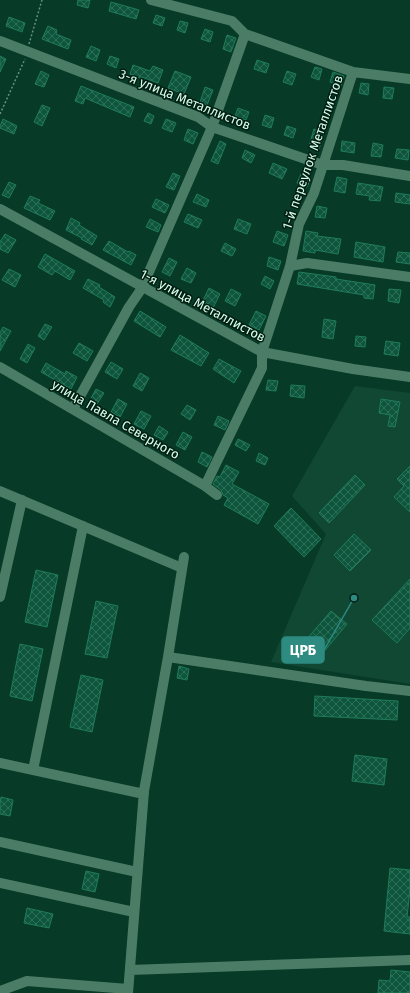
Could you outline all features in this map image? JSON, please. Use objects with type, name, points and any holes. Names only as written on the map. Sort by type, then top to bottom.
[{"type":"street","points":[[151,0],[232,21],[245,34],[353,72],[410,79]]},
{"type":"street","points":[[73,409],[129,307],[142,288],[212,127],[245,34]]},
{"type":"street","name":"3-я улица Металлистов","points":[[0,41],[198,117],[212,127],[323,165],[343,165],[410,176]]},
{"type":"street","name":"1-й переулок Металлистов","points":[[205,486],[262,368],[262,352],[290,266],[299,224],[314,193],[353,72]]},
{"type":"street","name":"1-я улица Металлистов","points":[[0,209],[142,288],[262,352],[353,369],[410,377]]},
{"type":"street","points":[[290,266],[307,263],[410,277]]},
{"type":"street","name":"улица Павла Северного","points":[[0,367],[205,486],[217,495]]},
{"type":"street","points":[[0,491],[182,568]]},
{"type":"street","points":[[0,597],[22,500]]},
{"type":"street","points":[[32,770],[83,526]]},
{"type":"street","points":[[0,991],[27,981],[128,991],[144,794],[184,557]]},
{"type":"street","points":[[168,657],[366,686],[410,690]]},
{"type":"street","points":[[0,763],[144,794]]},
{"type":"street","points":[[0,842],[137,872]]},
{"type":"street","points":[[0,883],[134,912]]},
{"type":"street","points":[[130,970],[410,960]]},
{"type":"shaded area","points":[[355,386],[410,393],[410,684],[271,662],[326,534],[292,496]]},
{"type":"building","points":[[78,0],[90,0],[88,8],[77,5]]},
{"type":"building","points":[[111,2],[139,10],[136,19],[109,11]]},
{"type":"building","points":[[156,15],[165,18],[162,26],[153,23]]},
{"type":"building","points":[[9,17],[25,23],[22,32],[6,26]]},
{"type":"building","points":[[180,21],[188,23],[185,33],[177,30]]},
{"type":"building","points":[[48,26],[57,30],[56,34],[71,40],[68,49],[42,39]]},
{"type":"building","points":[[205,29],[213,32],[210,42],[201,39]]},
{"type":"building","points":[[227,35],[236,38],[231,52],[223,49]]},
{"type":"building","points":[[91,46],[100,50],[96,61],[86,57]]},
{"type":"building","points":[[0,56],[6,59],[0,72]]},
{"type":"building","points":[[110,56],[119,59],[116,68],[107,64]]},
{"type":"building","points":[[257,60],[269,64],[266,73],[254,69]]},
{"type":"building","points":[[133,65],[150,71],[153,66],[163,70],[158,83],[130,74]]},
{"type":"building","points":[[315,67],[322,69],[319,80],[311,77]]},
{"type":"building","points":[[41,71],[49,75],[44,87],[35,84]]},
{"type":"building","points":[[175,71],[191,77],[184,94],[168,88]]},
{"type":"building","points":[[287,71],[296,74],[292,85],[283,82]]},
{"type":"building","points":[[333,72],[344,76],[341,86],[330,82]]},
{"type":"building","points":[[361,83],[369,84],[368,95],[359,93]]},
{"type":"building","points":[[81,86],[134,107],[130,117],[85,98],[83,104],[75,101]]},
{"type":"building","points":[[205,87],[213,90],[207,105],[200,102]]},
{"type":"building","points":[[384,87],[394,88],[392,99],[383,98]]},
{"type":"building","points":[[42,105],[50,108],[42,126],[34,122]]},
{"type":"building","points":[[238,108],[249,112],[246,120],[235,116]]},
{"type":"building","points":[[148,113],[154,116],[151,124],[144,121]]},
{"type":"building","points":[[265,115],[274,118],[271,128],[262,125]]},
{"type":"building","points":[[3,119],[17,126],[14,134],[0,128]]},
{"type":"building","points":[[166,119],[176,123],[172,132],[162,128]]},
{"type":"building","points":[[287,126],[296,129],[293,138],[284,135]]},
{"type":"building","points":[[188,129],[198,133],[193,144],[184,140]]},
{"type":"building","points":[[314,129],[324,132],[319,149],[309,146]]},
{"type":"building","points":[[220,141],[226,144],[218,164],[211,161]]},
{"type":"building","points":[[342,141],[355,143],[354,153],[341,151]]},
{"type":"building","points":[[373,143],[383,145],[381,157],[371,156]]},
{"type":"building","points":[[397,149],[409,150],[408,160],[395,158]]},
{"type":"building","points":[[245,150],[255,155],[251,163],[242,158]]},
{"type":"building","points":[[273,163],[287,169],[282,179],[269,173]]},
{"type":"building","points":[[173,173],[180,176],[174,190],[166,187]]},
{"type":"building","points":[[301,174],[311,178],[307,187],[297,183]]},
{"type":"building","points":[[337,177],[347,179],[345,193],[334,191]]},
{"type":"building","points":[[9,182],[16,185],[9,198],[2,195]]},
{"type":"building","points":[[358,183],[383,187],[380,201],[369,200],[370,196],[356,194]]},
{"type":"building","points":[[396,193],[410,195],[410,204],[395,202]]},
{"type":"building","points":[[197,194],[209,200],[206,207],[193,202]]},
{"type":"building","points":[[30,196],[40,200],[38,203],[55,211],[50,220],[24,208]]},
{"type":"building","points":[[156,199],[169,205],[165,213],[152,207]]},
{"type":"building","points":[[317,206],[327,208],[325,218],[315,217]]},
{"type":"building","points":[[188,214],[202,220],[198,228],[184,222]]},
{"type":"building","points":[[71,218],[80,223],[79,225],[97,236],[92,245],[66,230]]},
{"type":"building","points":[[150,219],[161,225],[158,232],[146,227]]},
{"type":"building","points":[[238,219],[251,224],[247,234],[234,229]]},
{"type":"building","points":[[277,231],[288,235],[284,246],[273,242]]},
{"type":"building","points":[[306,231],[318,233],[317,236],[341,239],[338,254],[315,250],[315,253],[303,251]]},
{"type":"building","points":[[5,234],[16,240],[8,253],[0,249],[0,242]]},
{"type":"building","points":[[109,241],[136,255],[131,265],[103,250]]},
{"type":"building","points":[[356,242],[385,247],[383,262],[354,257]]},
{"type":"building","points":[[225,243],[236,249],[232,256],[221,251]]},
{"type":"building","points":[[398,252],[410,253],[410,264],[396,262]]},
{"type":"building","points":[[45,254],[75,271],[70,280],[55,271],[52,275],[38,267]]},
{"type":"building","points":[[269,257],[281,261],[278,270],[267,266]]},
{"type":"building","points":[[169,258],[177,262],[170,276],[162,272]]},
{"type":"building","points":[[187,268],[196,273],[191,283],[181,279]]},
{"type":"building","points":[[9,269],[21,275],[15,287],[2,280]]},
{"type":"building","points":[[299,272],[336,277],[336,279],[375,285],[373,299],[364,298],[364,295],[297,284]]},
{"type":"building","points":[[265,276],[274,281],[270,289],[261,284]]},
{"type":"building","points":[[88,279],[100,285],[99,287],[115,297],[110,307],[103,302],[104,300],[83,288]]},
{"type":"building","points":[[209,288],[220,294],[213,308],[202,302]]},
{"type":"building","points":[[231,289],[241,294],[235,306],[225,301]]},
{"type":"building","points":[[389,289],[401,290],[399,303],[388,301]]},
{"type":"building","points":[[140,311],[166,327],[160,337],[134,321]]},
{"type":"building","points":[[256,311],[266,316],[259,330],[249,325]]},
{"type":"building","points":[[324,319],[336,321],[333,339],[322,337]]},
{"type":"building","points":[[45,324],[52,327],[44,340],[38,336]]},
{"type":"building","points":[[3,327],[11,331],[0,351],[0,333]]},
{"type":"building","points":[[180,335],[209,353],[201,366],[171,350]]},
{"type":"building","points":[[356,336],[366,337],[365,347],[355,346]]},
{"type":"building","points":[[386,341],[400,343],[398,356],[384,354]]},
{"type":"building","points":[[79,343],[93,351],[87,361],[73,353]]},
{"type":"building","points":[[28,344],[35,348],[27,363],[20,359]]},
{"type":"building","points":[[219,359],[241,371],[234,383],[213,369]]},
{"type":"building","points":[[111,362],[123,369],[117,379],[105,372]]},
{"type":"building","points":[[46,363],[65,374],[66,371],[77,377],[71,389],[41,372]]},
{"type":"building","points":[[140,373],[149,378],[142,391],[133,386]]},
{"type":"building","points":[[268,380],[278,381],[276,391],[266,390]]},
{"type":"building","points":[[291,385],[305,386],[304,398],[290,396]]},
{"type":"building","points":[[96,389],[104,393],[97,404],[90,400]]},
{"type":"building","points":[[118,399],[127,404],[120,417],[111,412]]},
{"type":"building","points":[[381,399],[400,402],[395,427],[388,426],[390,415],[379,413]]},
{"type":"building","points":[[187,405],[196,410],[190,420],[181,414]]},
{"type":"building","points":[[141,411],[151,416],[144,429],[134,424]]},
{"type":"building","points":[[218,416],[229,421],[225,430],[214,425]]},
{"type":"building","points":[[159,426],[168,432],[163,440],[154,435]]},
{"type":"building","points":[[183,432],[192,437],[185,450],[176,445]]},
{"type":"building","points":[[238,439],[250,445],[246,451],[235,445]]},
{"type":"building","points":[[202,452],[212,457],[207,467],[198,462]]},
{"type":"building","points":[[259,453],[268,458],[265,465],[256,461]]},
{"type":"building","points":[[226,465],[239,472],[232,484],[269,504],[258,524],[224,505],[228,498],[223,495],[221,490],[213,484],[217,476],[220,477]]},
{"type":"building","points":[[410,466],[410,512],[394,497],[404,486],[397,479]]},
{"type":"building","points":[[355,475],[365,485],[329,523],[319,513]]},
{"type":"building","points":[[291,508],[321,539],[304,557],[274,526]]},
{"type":"building","points":[[354,534],[371,550],[350,571],[334,555]]},
{"type":"building","points":[[36,570],[58,575],[47,627],[25,622]]},
{"type":"building","points":[[410,579],[410,628],[397,643],[372,620]]},
{"type":"building","points":[[96,601],[118,606],[107,658],[85,654]]},
{"type":"building","points":[[331,611],[347,624],[322,654],[306,640]]},
{"type":"building","points":[[20,644],[43,649],[32,701],[10,696]]},
{"type":"building","points":[[179,666],[189,669],[187,680],[177,678]]},
{"type":"building","points":[[81,675],[103,680],[92,732],[70,727]]},
{"type":"building","points":[[315,696],[398,701],[397,720],[314,716]]},
{"type":"building","points":[[355,755],[387,759],[384,785],[352,781]]},
{"type":"building","points":[[1,797],[13,800],[10,816],[0,814]]},
{"type":"building","points":[[390,868],[410,870],[410,889],[407,917],[410,917],[410,934],[384,931]]},
{"type":"building","points":[[86,871],[99,874],[95,892],[82,889]]},
{"type":"building","points":[[27,908],[53,914],[49,928],[24,923]]},
{"type":"building","points":[[391,970],[410,972],[410,993],[378,993],[379,980],[390,981]]},
{"type":"place","name":"ЦРБ","points":[[354,598]]}]
